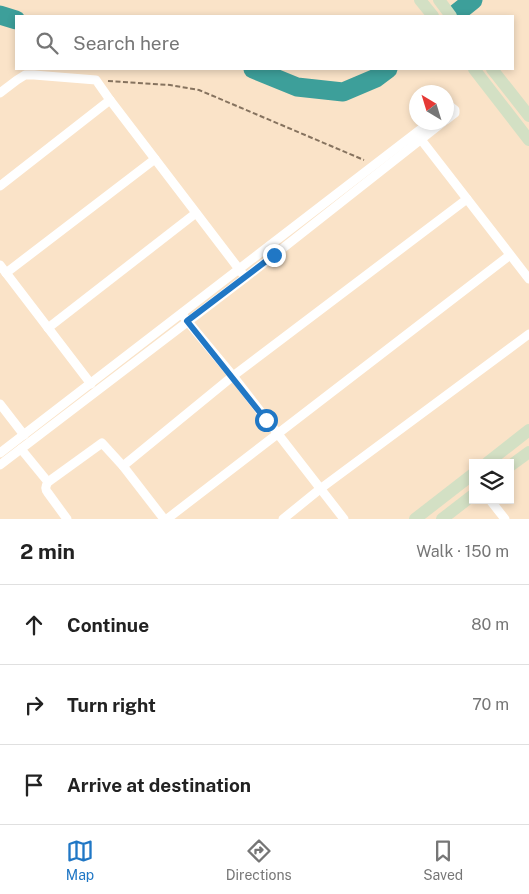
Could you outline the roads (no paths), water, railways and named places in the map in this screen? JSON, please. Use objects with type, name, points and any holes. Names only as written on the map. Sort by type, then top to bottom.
[{"type":"street","points":[[420,0],[432,15]]},
{"type":"street","points":[[439,0],[450,15]]},
{"type":"street","points":[[475,70],[529,140]]},
{"type":"street","points":[[493,70],[529,116]]},
{"type":"street","points":[[0,93],[25,75],[34,74],[96,80],[245,278]]},
{"type":"street","points":[[0,186],[110,100]]},
{"type":"street","points":[[0,465],[245,278],[419,137],[424,130]]},
{"type":"street","points":[[0,453],[376,164],[430,130]]},
{"type":"street","points":[[419,137],[529,279]]},
{"type":"street","points":[[91,384],[3,269],[155,159]]},
{"type":"street","points":[[123,466],[233,376],[467,199]]},
{"type":"street","points":[[48,328],[196,213]]},
{"type":"street","points":[[63,518],[45,489],[48,482],[102,443],[166,519],[278,435],[510,255]]},
{"type":"street","points":[[181,313],[233,376],[344,519]]},
{"type":"street","points":[[283,519],[320,489],[529,334]]},
{"type":"street","points":[[0,404],[24,435]]},
{"type":"street","points":[[492,459],[529,430]]},
{"type":"street","points":[[21,449],[48,482]]},
{"type":"street","points":[[514,463],[529,452]]},
{"type":"street","points":[[415,519],[469,477]]},
{"type":"street","points":[[442,519],[469,498]]},
{"type":"street","points":[[493,504],[505,519]]},
{"type":"waterway","points":[[454,15],[473,0]]},
{"type":"waterway","points":[[0,15],[15,20]]},
{"type":"waterway","points":[[255,70],[297,87],[343,92],[376,78],[387,70]]}]
